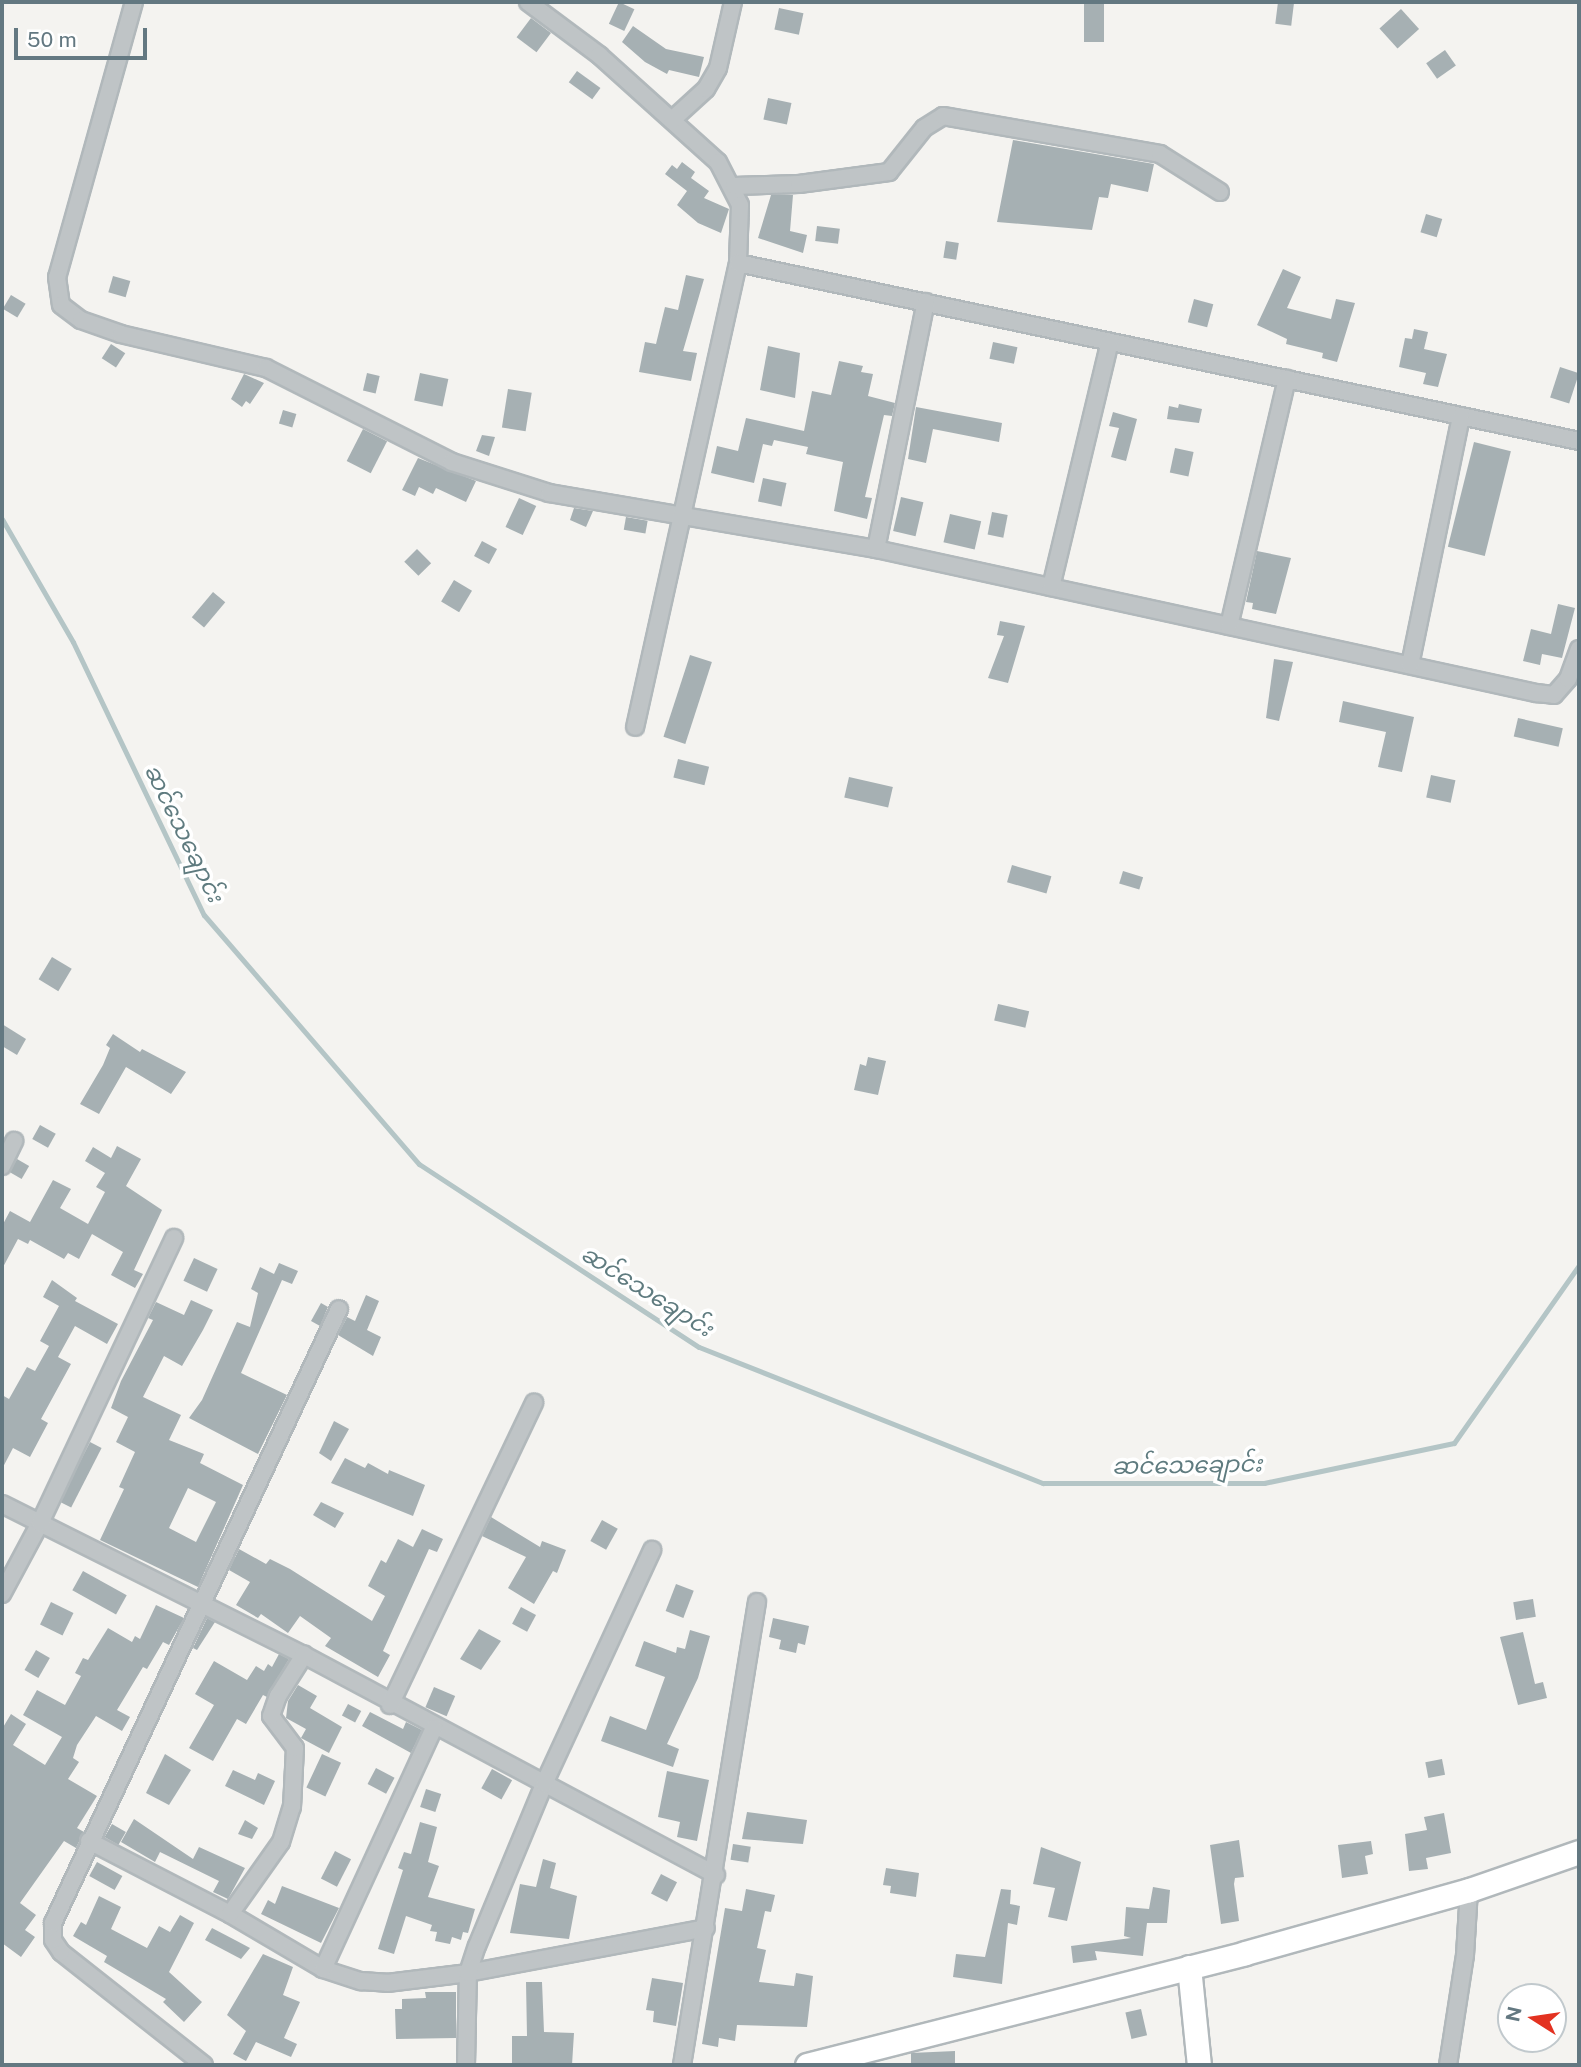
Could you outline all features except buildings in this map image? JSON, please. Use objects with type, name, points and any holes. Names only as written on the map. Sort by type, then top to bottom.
[{"type":"street","points":[[134,2],[57,277],[61,305],[80,320],[121,334],[266,368],[381,430],[516,484],[681,517],[876,549],[1554,695],[1568,679],[1579,649]]},
{"type":"street","points":[[528,2],[598,55],[718,162],[734,186],[740,205],[738,263],[635,727]]},
{"type":"street","points":[[672,120],[706,89],[718,68],[733,2]]},
{"type":"street","points":[[734,186],[799,184],[888,172],[924,128],[943,116],[1160,154],[1220,192]]},
{"type":"street","points":[[738,263],[1579,441]]},
{"type":"street","points":[[876,549],[926,302]]},
{"type":"street","points":[[1051,587],[1110,342]]},
{"type":"street","points":[[1229,626],[1287,379]]},
{"type":"street","points":[[1409,665],[1461,416]]},
{"type":"street","points":[[2,1166],[14,1141]]},
{"type":"street","points":[[2,1594],[40,1523],[174,1238]]},
{"type":"street","points":[[204,2065],[53,1940],[53,1923],[89,1841],[204,1605],[339,1309]]},
{"type":"street","points":[[390,1705],[534,1403]]},
{"type":"street","points":[[2,1504],[304,1656],[390,1705],[716,1875]]},
{"type":"street","points":[[466,2065],[468,1973],[544,1784],[652,1550]]},
{"type":"street","points":[[682,2065],[716,1875],[757,1602]]},
{"type":"street","points":[[230,1914],[281,1842],[292,1807],[295,1748],[271,1716],[304,1656]]},
{"type":"street","points":[[323,1969],[434,1728]]},
{"type":"street","points":[[89,1841],[230,1914],[323,1969],[387,1983],[468,1973],[706,1928]]},
{"type":"street","points":[[807,2065],[1189,1967],[1468,1890],[1579,1852]]},
{"type":"street","points":[[1448,2065],[1465,1955],[1468,1890]]},
{"type":"street","points":[[1189,1967],[1199,2065]]},
{"type":"waterway","name":"ဆင်သေချောင်း","points":[[2,519],[73,642],[204,915],[419,1164],[699,1347],[1043,1483],[1264,1483],[1454,1443],[1579,1265]]}]
